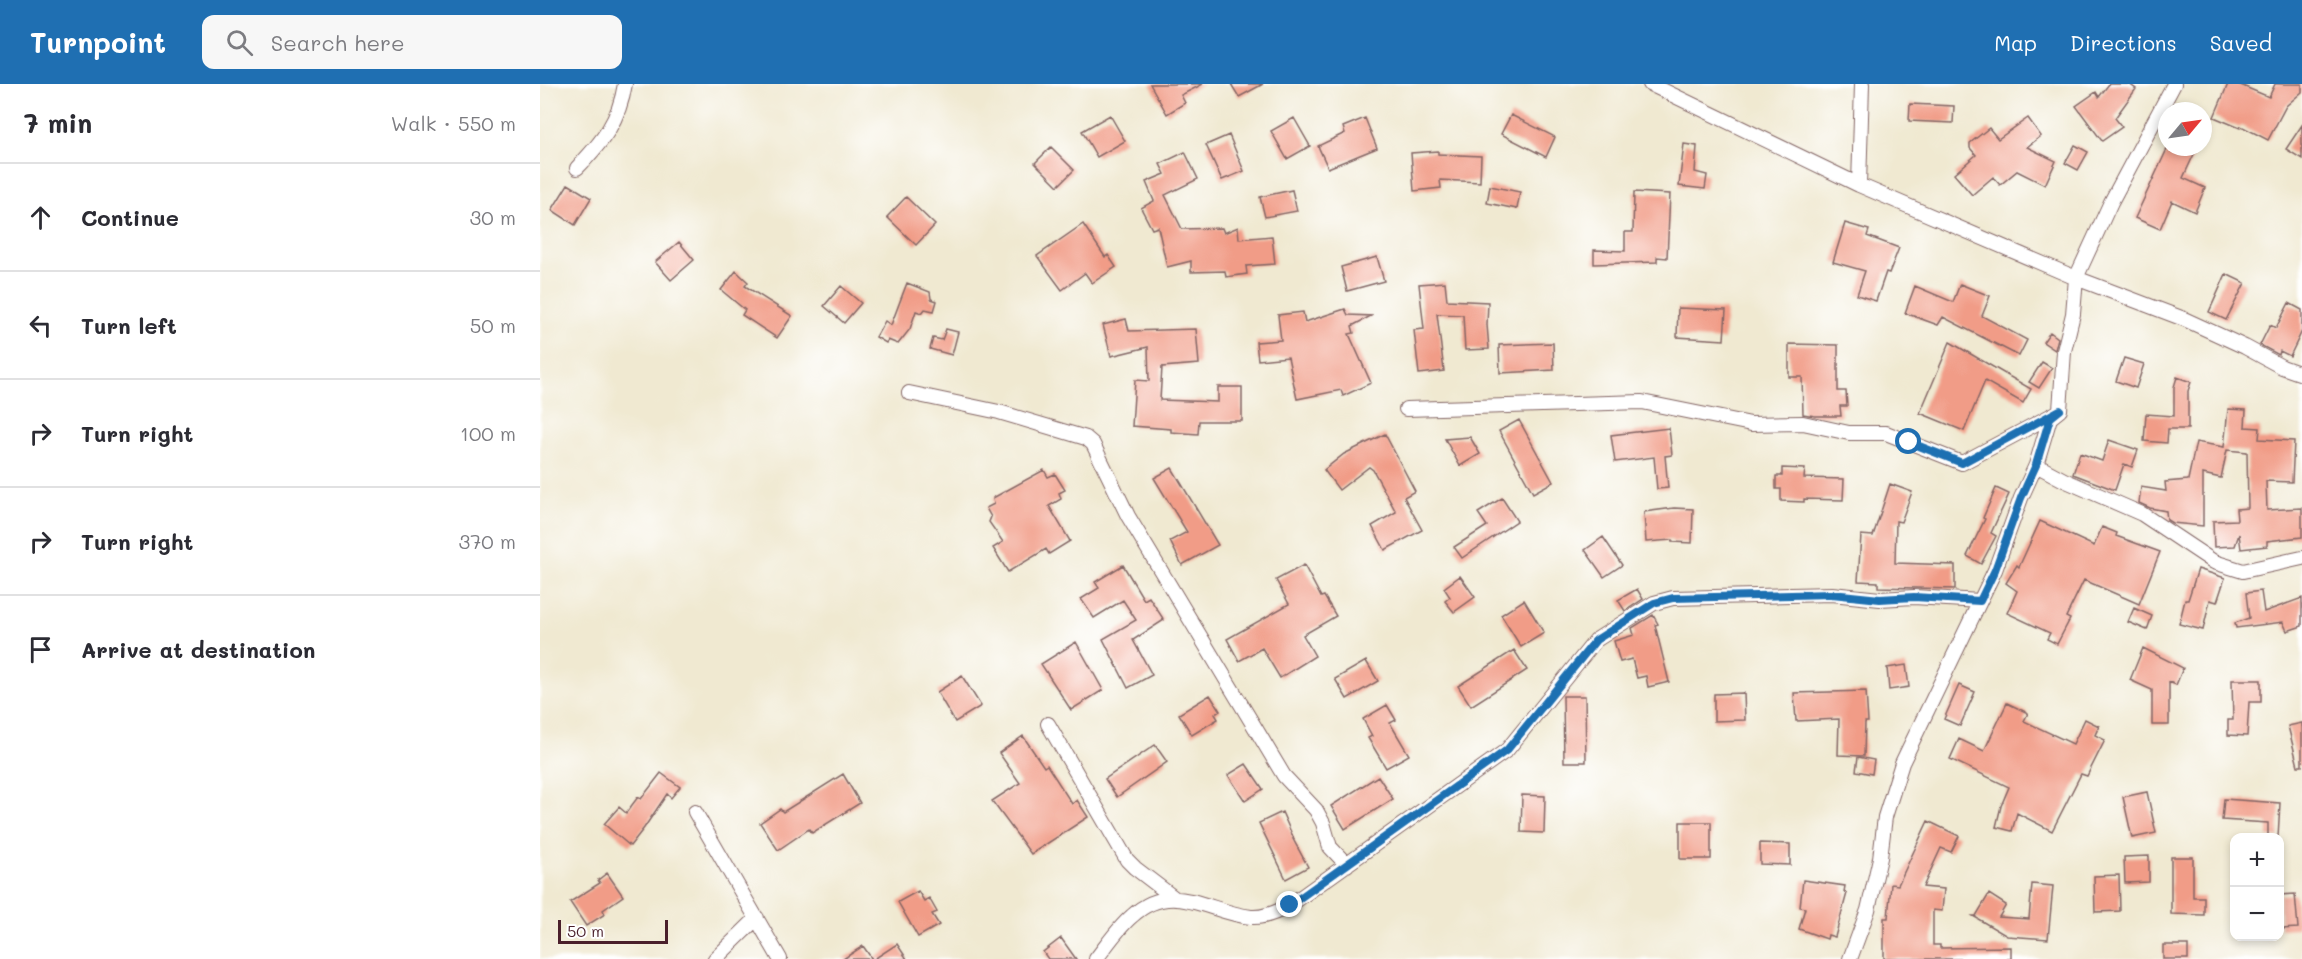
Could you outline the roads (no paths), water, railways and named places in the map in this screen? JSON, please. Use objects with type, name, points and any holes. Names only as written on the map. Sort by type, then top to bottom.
[{"type":"street","points":[[577,168],[599,146],[616,120],[625,84]]},
{"type":"street","points":[[1650,84],[1859,185],[2076,278],[2184,319],[2282,367],[2302,374]]},
{"type":"street","points":[[1859,185],[1862,84]]},
{"type":"street","points":[[1850,959],[1868,910],[1880,858],[1885,817],[1902,763],[1995,570],[2021,498],[2036,465],[2050,418],[2060,410],[2064,351],[2073,314],[2076,278],[2116,192],[2174,84]]},
{"type":"street","points":[[909,393],[999,412],[1086,438],[1094,444],[1128,516],[1284,776],[1316,810],[1323,823],[1330,847],[1347,865]]},
{"type":"street","points":[[1406,409],[1642,402],[1752,424],[1803,423],[1849,433],[1886,433],[1962,463],[2060,410]]},
{"type":"street","points":[[2036,465],[2064,480],[2142,514],[2214,562],[2243,571],[2302,558]]},
{"type":"street","points":[[1096,959],[1132,915],[1151,903],[1173,897],[1195,900],[1252,917],[1272,915],[1290,905],[1507,750],[1596,640],[1654,603],[1673,598],[1832,594],[1880,599],[1914,597],[1980,601]]},
{"type":"street","points":[[1048,724],[1127,860],[1173,897]]},
{"type":"street","points":[[695,812],[780,959]]},
{"type":"street","points":[[715,959],[757,918]]}]
